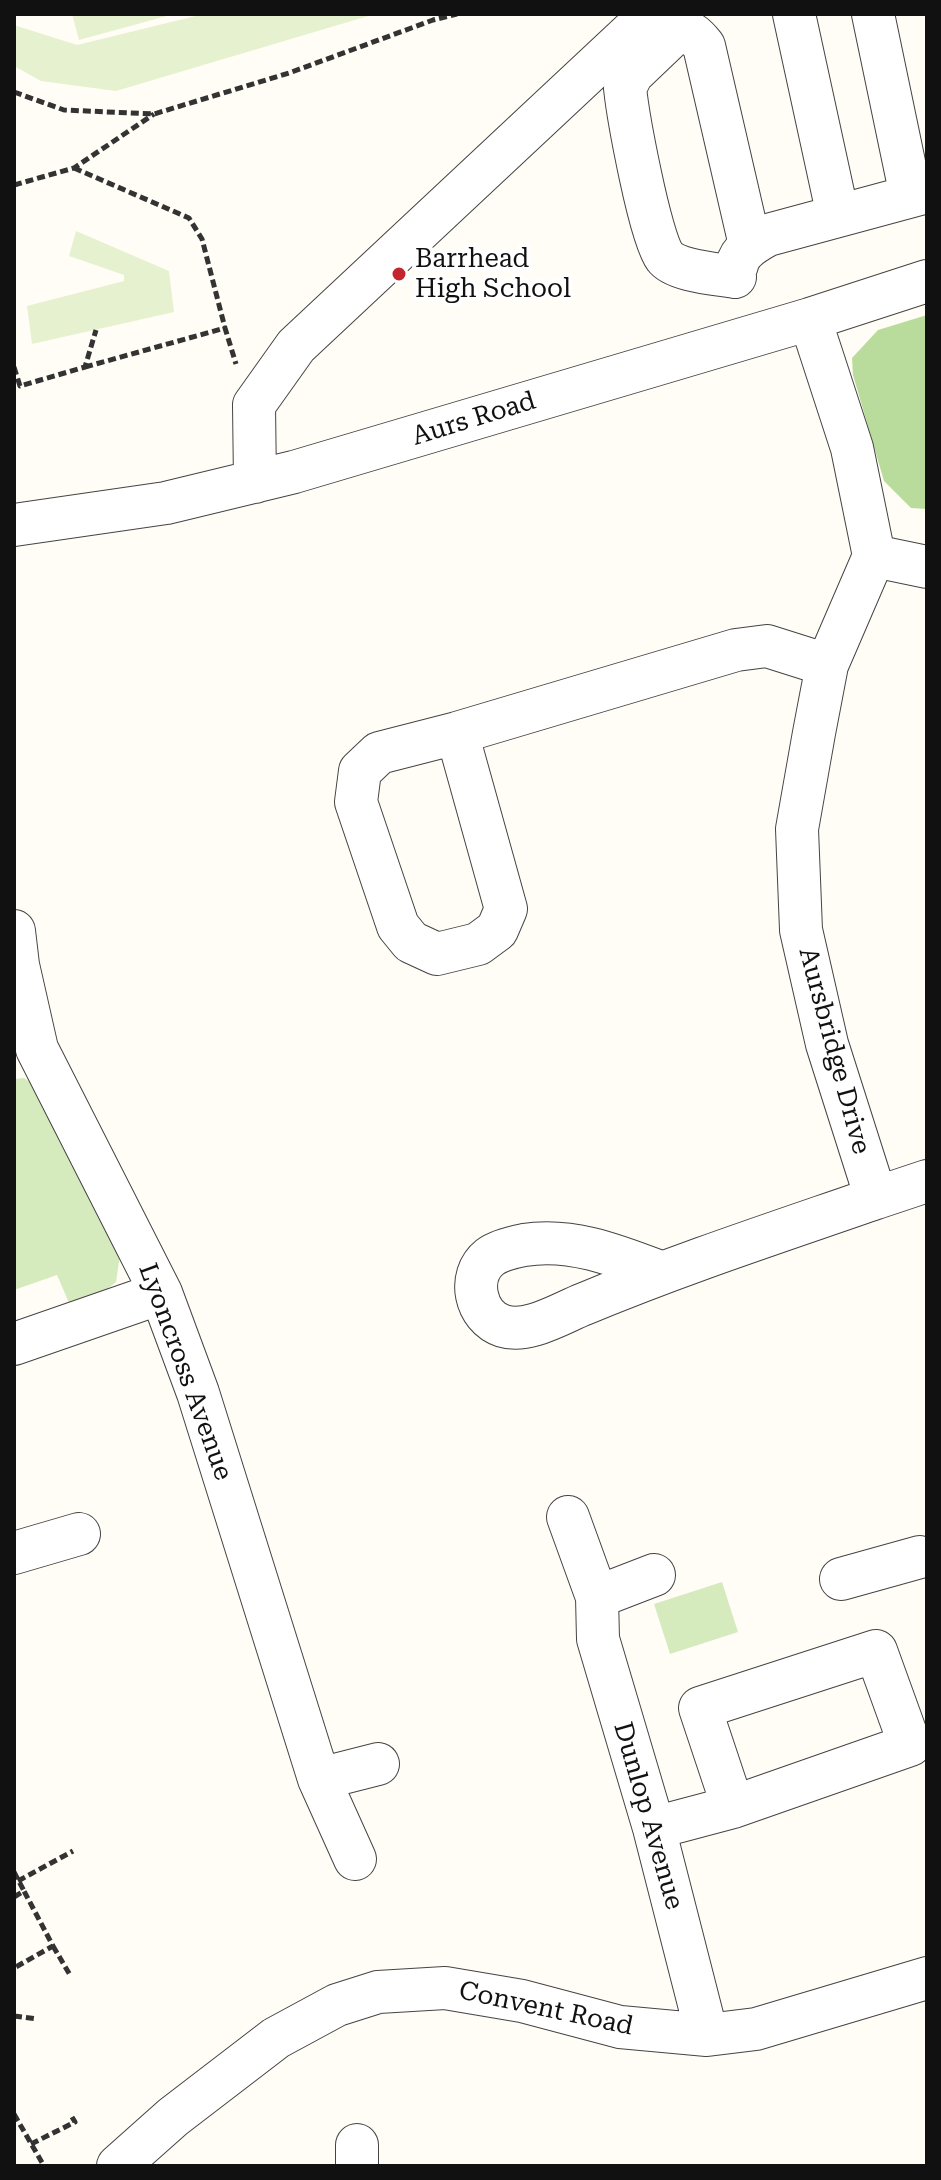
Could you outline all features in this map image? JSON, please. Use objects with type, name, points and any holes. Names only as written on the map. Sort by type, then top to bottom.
[{"type":"street","points":[[255,482],[254,405],[296,346],[648,14]]},
{"type":"street","points":[[794,14],[838,216]]},
{"type":"street","points":[[750,336],[743,261],[704,46],[694,34],[676,32],[632,74],[625,88],[655,235],[665,258],[680,266],[743,261],[768,235],[919,194],[873,14]]},
{"type":"street","name":"Aurs Road","points":[[14,525],[166,503],[255,482],[810,319],[927,281]]},
{"type":"street","points":[[810,319],[852,448],[874,556],[927,567]]},
{"type":"street","name":"Aursbridge Drive","points":[[874,556],[827,665],[797,829],[801,930],[827,1044],[876,1198]]},
{"type":"street","points":[[457,733],[506,909],[497,930],[478,944],[437,954],[411,942],[398,926],[356,802],[360,771],[379,753],[457,733],[736,650],[767,646],[827,665]]},
{"type":"street","name":"Lyoncross Avenue","points":[[14,931],[26,1053],[161,1293],[198,1393],[319,1779],[355,1859]]},
{"type":"street","points":[[660,1272],[927,1181]]},
{"type":"street","points":[[14,1344],[161,1293]]},
{"type":"street","name":"Dunlop Avenue","points":[[568,1517],[597,1597],[598,1639],[654,1828],[707,2035]]},
{"type":"street","points":[[14,1553],[79,1534]]},
{"type":"street","points":[[841,1579],[925,1563]]},
{"type":"street","points":[[597,1597],[654,1575]]},
{"type":"street","points":[[654,1828],[733,1807],[910,1745],[876,1651],[700,1708],[733,1807]]},
{"type":"street","points":[[319,1779],[378,1764]]},
{"type":"street","name":"Convent Road","points":[[118,2166],[173,2117],[276,2038],[337,2005],[378,1992],[445,1988],[522,2001],[620,2027],[707,2035],[756,2029],[927,1978]]},
{"type":"path","points":[[14,185],[74,168],[154,114],[289,73],[457,14]]},
{"type":"path","points":[[14,92],[64,110],[154,114]]},
{"type":"path","points":[[74,168],[189,218],[202,239],[245,393],[254,405]]},
{"type":"path","points":[[14,367],[20,386],[225,328]]},
{"type":"path","points":[[85,367],[96,330]]},
{"type":"path","points":[[18,1881],[73,1851]]},
{"type":"path","points":[[14,1872],[70,1975]]},
{"type":"path","points":[[14,1897],[24,1891]]},
{"type":"path","points":[[14,1968],[53,1946]]},
{"type":"path","points":[[14,2016],[37,2019]]},
{"type":"path","points":[[14,2114],[44,2166]]},
{"type":"path","points":[[31,2144],[75,2122],[72,2117]]},
{"type":"green space","points":[[72,14],[174,14],[79,40]]},
{"type":"green space","points":[[204,14],[375,14],[116,91],[41,81],[14,66],[14,25],[77,45]]},
{"type":"green space","points":[[76,231],[169,271],[174,312],[32,344],[27,306],[124,281],[124,275],[69,256]]},
{"type":"green space","points":[[927,315],[927,509],[911,508],[884,481],[853,375],[852,358],[878,330]]},
{"type":"green space","points":[[24,1078],[36,1086],[120,1255],[116,1282],[105,1291],[70,1305],[57,1275],[14,1290],[14,1079]]},
{"type":"green space","points":[[722,1582],[738,1632],[670,1654],[654,1604]]},
{"type":"place","name":"Barrhead High School","points":[[399,274]]}]
